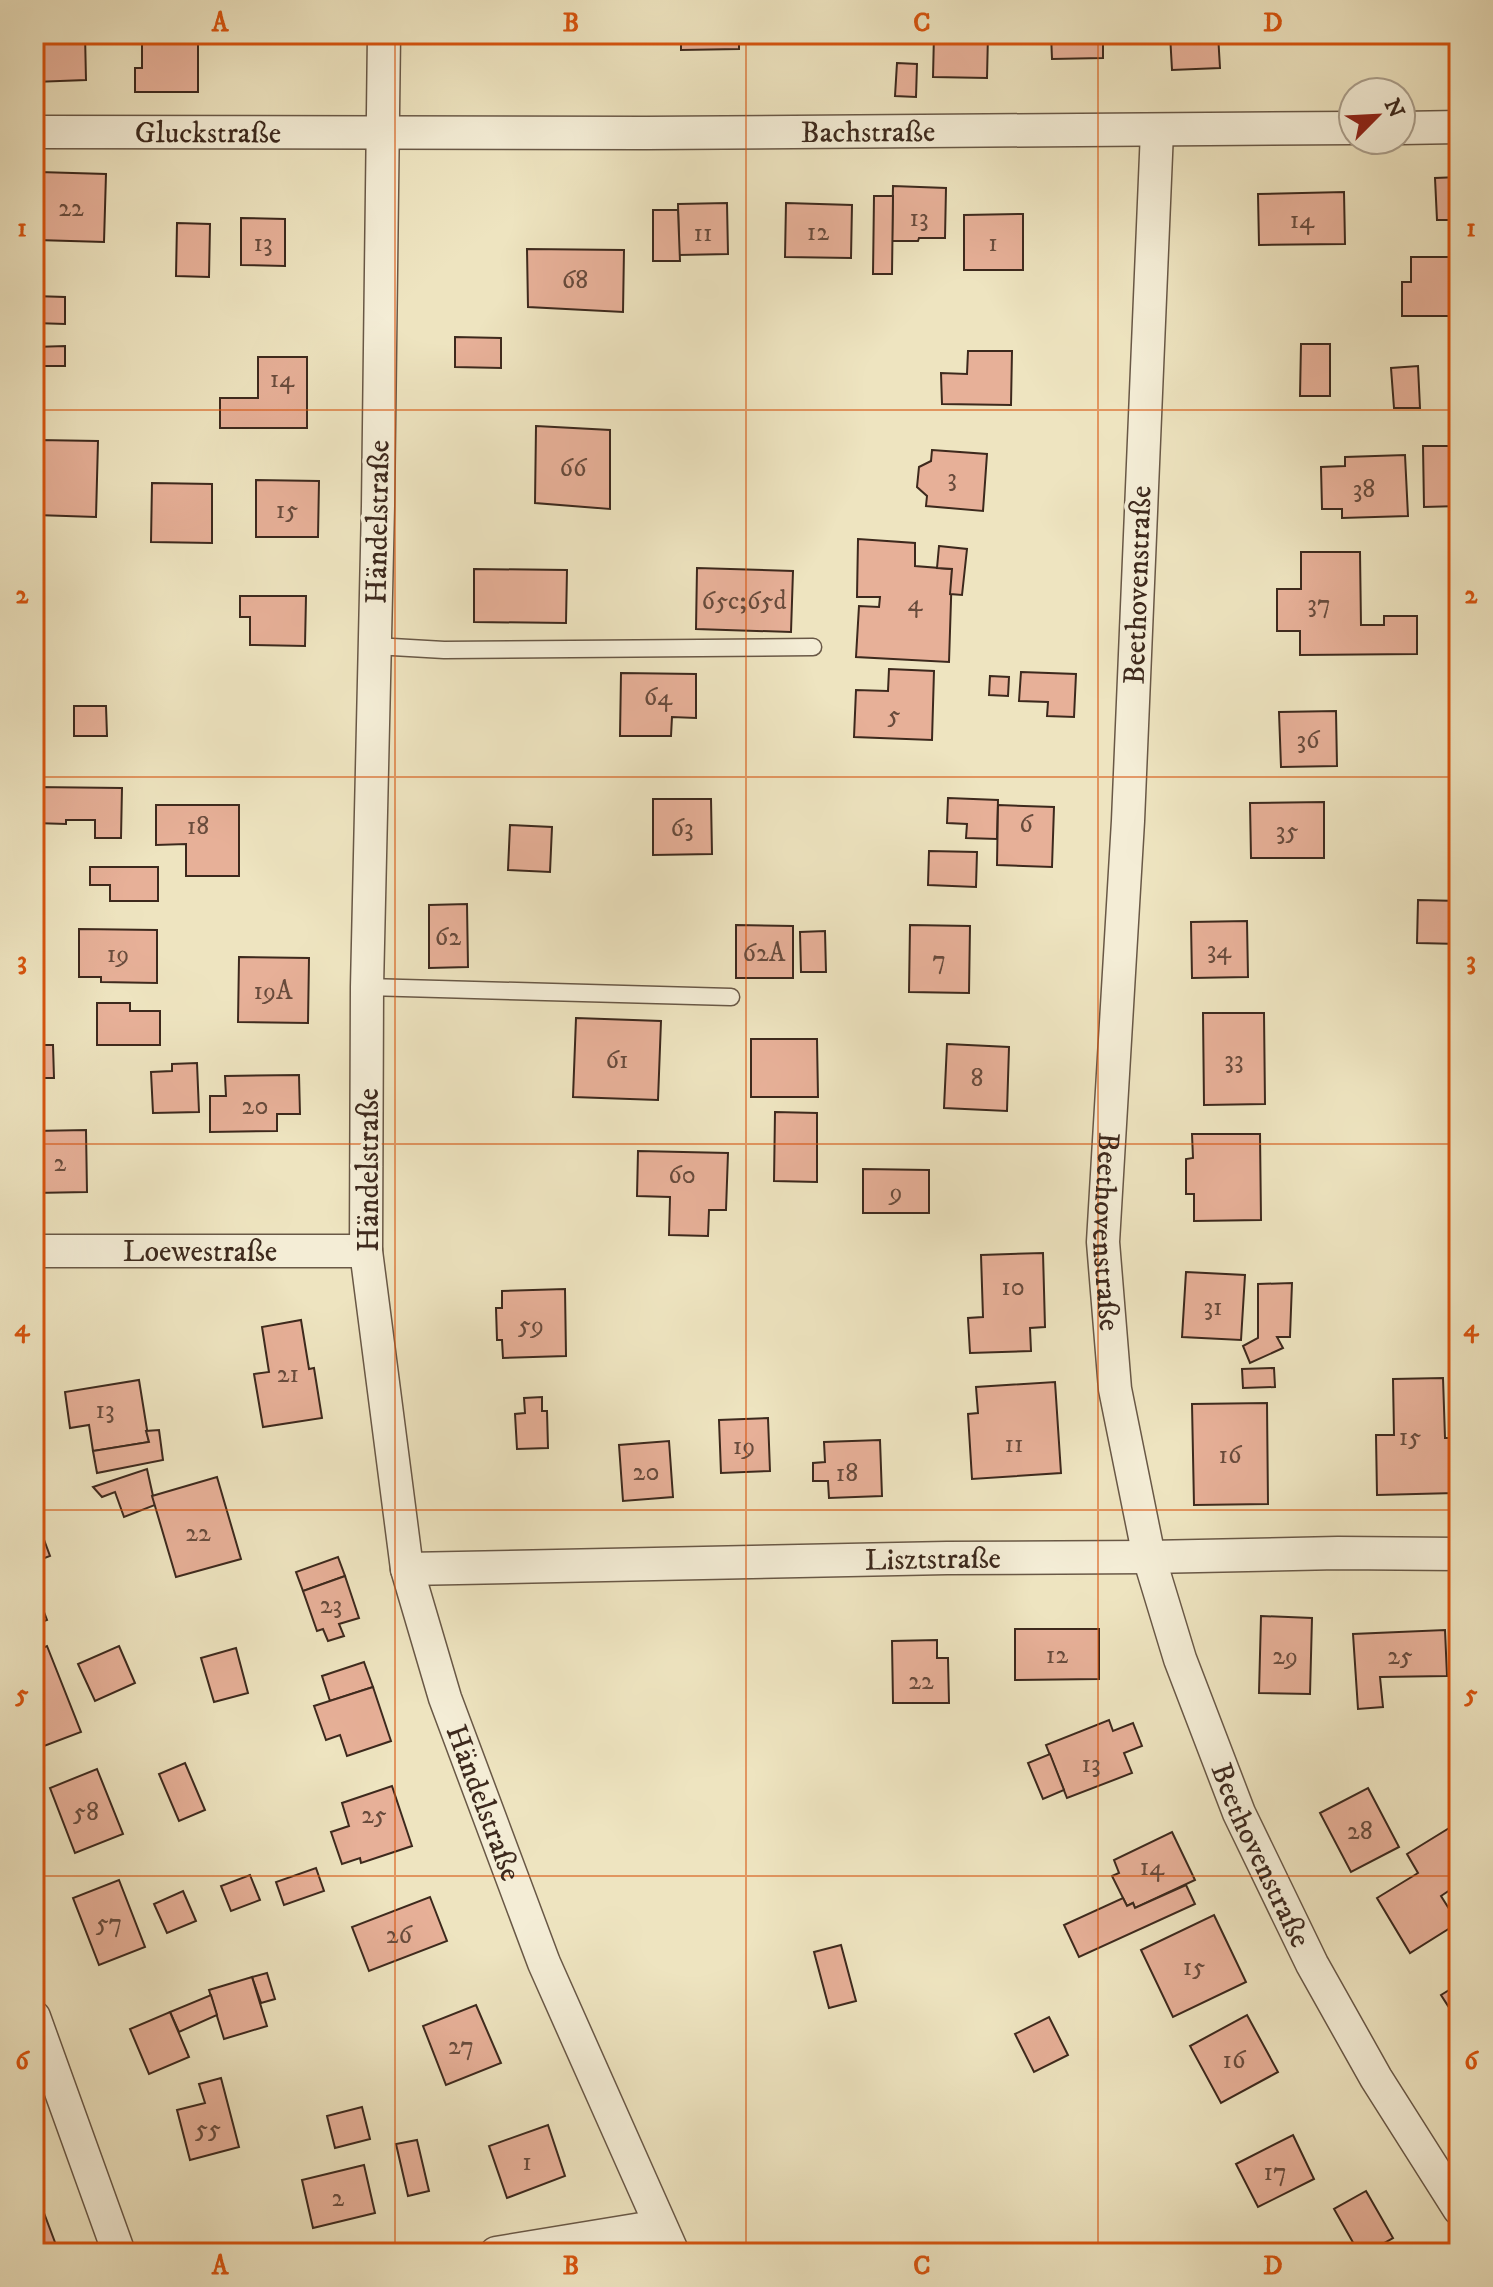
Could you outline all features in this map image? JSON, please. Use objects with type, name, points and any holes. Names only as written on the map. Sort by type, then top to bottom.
[{"type":"street","name":"Händelstraße","points":[[384,34],[367,987],[366,1251],[407,1569],[445,1698],[544,1963],[667,2240]]},
{"type":"street","points":[[1417,128],[1459,127]]},
{"type":"street","name":"Bachstraße","points":[[383,133],[1337,128]]},
{"type":"street","name":"Beethovenstraße","points":[[1157,131],[1128,821],[1103,1242],[1115,1389],[1149,1557],[1180,1659],[1239,1813],[1312,1964],[1376,2078],[1459,2209]]},
{"type":"street","name":"Gluckstraße","points":[[34,132],[383,133]]},
{"type":"street","name":"Loewestraße","points":[[34,1251],[366,1251]]},
{"type":"street","name":"Lisztstraße","points":[[407,1569],[931,1558],[1459,1554]]},
{"type":"street","points":[[34,2017],[119,2253]]},
{"type":"street","points":[[496,2253],[667,2240]]},
{"type":"lane","points":[[375,646],[444,650],[813,647]]},
{"type":"lane","points":[[367,987],[731,997]]},
{"type":"building","points":[[34,34],[85,34],[86,80],[34,82]]},
{"type":"building","points":[[214,34],[296,34],[296,38],[214,41]]},
{"type":"building","points":[[681,34],[739,34],[739,49],[681,50]]},
{"type":"building","points":[[934,34],[988,34],[987,78],[933,77]]},
{"type":"building","points":[[1051,34],[1103,34],[1103,58],[1052,59]]},
{"type":"building","points":[[1170,34],[1218,34],[1220,68],[1172,70]]},
{"type":"building","points":[[142,40],[198,40],[198,92],[135,92],[135,68],[142,68]]},
{"type":"building","points":[[897,63],[917,64],[916,97],[895,96]]},
{"type":"building","points":[[39,172],[106,174],[104,242],[37,240]]},
{"type":"building","points":[[1459,177],[1459,220],[1437,220],[1435,178]]},
{"type":"building","points":[[893,186],[946,188],[945,238],[892,241]]},
{"type":"building","points":[[1344,192],[1345,244],[1259,245],[1258,194]]},
{"type":"building","points":[[874,196],[893,196],[892,274],[873,274]]},
{"type":"building","points":[[727,203],[728,254],[679,255],[678,204]]},
{"type":"building","points":[[786,203],[852,205],[851,258],[785,257]]},
{"type":"building","points":[[653,210],[678,210],[680,261],[653,261]]},
{"type":"building","points":[[1023,214],[1023,270],[964,270],[964,215]]},
{"type":"building","points":[[241,218],[285,219],[285,266],[241,265]]},
{"type":"building","points":[[177,223],[210,224],[209,277],[176,276]]},
{"type":"building","points":[[527,249],[624,250],[623,312],[528,307]]},
{"type":"building","points":[[1411,257],[1459,257],[1459,316],[1402,316],[1402,282],[1411,282]]},
{"type":"building","points":[[34,296],[65,297],[65,324],[34,323]]},
{"type":"building","points":[[455,337],[501,338],[501,368],[455,367]]},
{"type":"building","points":[[1301,344],[1330,344],[1330,396],[1300,396]]},
{"type":"building","points":[[65,346],[65,366],[34,366],[34,347]]},
{"type":"building","points":[[968,351],[1012,351],[1011,405],[942,404],[941,373],[967,374]]},
{"type":"building","points":[[258,357],[307,357],[307,428],[220,428],[220,398],[258,398]]},
{"type":"building","points":[[1418,366],[1420,408],[1394,408],[1391,368]]},
{"type":"building","points":[[536,426],[610,430],[610,509],[535,503]]},
{"type":"building","points":[[38,440],[98,441],[96,517],[36,515]]},
{"type":"building","points":[[1423,446],[1459,446],[1459,506],[1424,507]]},
{"type":"building","points":[[932,450],[987,454],[983,511],[926,506],[927,496],[917,487],[919,467],[931,461]]},
{"type":"building","points":[[1405,455],[1408,516],[1342,518],[1342,509],[1322,509],[1321,467],[1345,466],[1345,457]]},
{"type":"building","points":[[256,480],[319,481],[318,537],[256,537]]},
{"type":"building","points":[[152,483],[212,484],[212,543],[151,542]]},
{"type":"building","points":[[858,539],[915,543],[915,566],[952,569],[949,662],[856,657],[859,606],[879,607],[880,597],[857,597]]},
{"type":"building","points":[[939,546],[967,549],[962,595],[950,594],[952,569],[937,568]]},
{"type":"building","points":[[1301,552],[1360,552],[1361,625],[1384,625],[1384,616],[1417,616],[1417,654],[1300,655],[1300,631],[1277,631],[1277,589],[1301,589]]},
{"type":"building","points":[[697,568],[793,571],[791,632],[696,629]]},
{"type":"building","points":[[474,569],[567,570],[566,623],[474,622]]},
{"type":"building","points":[[240,596],[306,596],[305,646],[250,645],[250,617],[240,617]]},
{"type":"building","points":[[889,669],[934,671],[932,740],[854,737],[856,690],[888,691]]},
{"type":"building","points":[[1021,672],[1076,674],[1074,717],[1047,716],[1048,702],[1019,701]]},
{"type":"building","points":[[621,673],[696,674],[696,718],[672,717],[671,736],[620,736]]},
{"type":"building","points":[[990,676],[1009,677],[1008,696],[989,695]]},
{"type":"building","points":[[74,706],[106,706],[107,736],[74,736]]},
{"type":"building","points":[[1336,711],[1337,766],[1281,767],[1279,712]]},
{"type":"building","points":[[34,787],[122,788],[121,838],[95,838],[95,820],[66,820],[66,824],[34,823]]},
{"type":"building","points":[[948,798],[998,800],[997,839],[966,838],[967,824],[947,823]]},
{"type":"building","points":[[653,799],[711,799],[712,854],[653,855]]},
{"type":"building","points":[[1324,802],[1324,858],[1251,858],[1250,803]]},
{"type":"building","points":[[156,805],[239,805],[239,876],[186,876],[186,844],[156,845]]},
{"type":"building","points":[[998,805],[1054,807],[1052,867],[997,865]]},
{"type":"building","points":[[510,825],[552,827],[550,872],[508,870]]},
{"type":"building","points":[[929,851],[977,852],[976,887],[928,885]]},
{"type":"building","points":[[90,867],[158,867],[158,901],[110,901],[110,885],[90,885]]},
{"type":"building","points":[[1418,900],[1459,901],[1459,944],[1417,943]]},
{"type":"building","points":[[467,904],[468,967],[429,968],[429,905]]},
{"type":"building","points":[[1247,921],[1248,977],[1192,978],[1191,922]]},
{"type":"building","points":[[736,925],[793,926],[793,978],[736,978]]},
{"type":"building","points":[[910,925],[970,926],[969,993],[909,992]]},
{"type":"building","points":[[79,929],[157,930],[157,983],[101,982],[101,977],[79,977]]},
{"type":"building","points":[[825,931],[826,972],[801,972],[800,932]]},
{"type":"building","points":[[239,957],[309,958],[308,1023],[238,1022]]},
{"type":"building","points":[[97,1003],[130,1003],[130,1011],[160,1011],[160,1045],[97,1045]]},
{"type":"building","points":[[1203,1013],[1264,1013],[1265,1104],[1204,1105]]},
{"type":"building","points":[[576,1018],[661,1021],[658,1100],[573,1097]]},
{"type":"building","points":[[751,1039],[817,1039],[818,1097],[751,1097]]},
{"type":"building","points":[[947,1044],[1009,1047],[1007,1111],[944,1108]]},
{"type":"building","points":[[34,1045],[53,1045],[54,1078],[34,1078]]},
{"type":"building","points":[[197,1063],[199,1112],[153,1113],[151,1072],[172,1071],[172,1064]]},
{"type":"building","points":[[299,1075],[300,1114],[277,1114],[277,1131],[210,1132],[210,1096],[226,1096],[225,1076]]},
{"type":"building","points":[[775,1112],[817,1113],[817,1182],[774,1181]]},
{"type":"building","points":[[86,1130],[87,1192],[34,1193],[34,1131]]},
{"type":"building","points":[[1192,1134],[1260,1134],[1261,1220],[1194,1221],[1194,1194],[1186,1194],[1186,1159],[1193,1158]]},
{"type":"building","points":[[638,1151],[728,1153],[726,1210],[709,1210],[708,1236],[669,1235],[670,1197],[637,1196]]},
{"type":"building","points":[[863,1169],[929,1170],[929,1213],[863,1213]]},
{"type":"building","points":[[1043,1253],[1045,1327],[1030,1328],[1031,1351],[970,1353],[968,1318],[983,1317],[981,1255]]},
{"type":"building","points":[[1186,1272],[1245,1275],[1241,1340],[1182,1337]]},
{"type":"building","points":[[1292,1283],[1290,1337],[1277,1337],[1283,1348],[1250,1363],[1243,1346],[1258,1338],[1258,1284]]},
{"type":"building","points":[[565,1289],[566,1356],[503,1358],[502,1340],[497,1340],[496,1308],[502,1308],[502,1291]]},
{"type":"building","points":[[301,1320],[309,1369],[314,1368],[322,1418],[263,1427],[254,1374],[269,1372],[262,1327]]},
{"type":"building","points":[[1274,1368],[1275,1387],[1243,1388],[1242,1369]]},
{"type":"building","points":[[1443,1378],[1445,1438],[1453,1438],[1455,1493],[1377,1495],[1376,1435],[1394,1435],[1393,1379]]},
{"type":"building","points":[[139,1380],[149,1442],[93,1451],[89,1425],[70,1428],[65,1392]]},
{"type":"building","points":[[1055,1382],[1061,1473],[972,1479],[968,1414],[978,1413],[976,1387]]},
{"type":"building","points":[[542,1397],[542,1411],[547,1411],[548,1448],[517,1449],[515,1414],[525,1413],[524,1398]]},
{"type":"building","points":[[1267,1403],[1268,1504],[1194,1505],[1192,1404]]},
{"type":"building","points":[[768,1418],[770,1471],[721,1473],[719,1420]]},
{"type":"building","points":[[159,1430],[163,1460],[97,1473],[93,1451],[149,1442],[146,1431]]},
{"type":"building","points":[[880,1440],[882,1496],[829,1498],[828,1481],[813,1481],[813,1463],[825,1462],[824,1442]]},
{"type":"building","points":[[669,1441],[673,1497],[623,1501],[619,1445]]},
{"type":"building","points":[[147,1469],[155,1505],[124,1517],[115,1492],[102,1497],[93,1487]]},
{"type":"building","points":[[217,1477],[241,1559],[176,1577],[152,1496]]},
{"type":"building","points":[[43,1537],[50,1556],[34,1562],[34,1540]]},
{"type":"building","points":[[338,1557],[345,1576],[303,1591],[296,1572]]},
{"type":"building","points":[[345,1576],[359,1618],[339,1624],[344,1636],[328,1641],[323,1629],[317,1631],[303,1591]]},
{"type":"building","points":[[34,1586],[47,1620],[34,1625]]},
{"type":"building","points":[[1261,1616],[1312,1618],[1310,1694],[1259,1693]]},
{"type":"building","points":[[1015,1629],[1099,1629],[1099,1679],[1015,1680]]},
{"type":"building","points":[[1445,1630],[1447,1676],[1380,1677],[1383,1707],[1358,1709],[1353,1634]]},
{"type":"building","points":[[937,1640],[937,1658],[948,1658],[949,1703],[893,1703],[892,1641]]},
{"type":"building","points":[[47,1646],[81,1732],[44,1746],[34,1725],[34,1652]]},
{"type":"building","points":[[119,1646],[135,1683],[95,1701],[78,1664]]},
{"type":"building","points":[[236,1648],[248,1693],[214,1702],[201,1658]]},
{"type":"building","points":[[364,1662],[373,1687],[330,1701],[322,1676]]},
{"type":"building","points":[[373,1687],[391,1741],[347,1756],[340,1735],[326,1740],[314,1706]]},
{"type":"building","points":[[1109,1720],[1113,1731],[1133,1723],[1142,1746],[1124,1753],[1132,1773],[1067,1798],[1046,1745]]},
{"type":"building","points":[[1050,1754],[1064,1790],[1043,1799],[1028,1763]]},
{"type":"building","points":[[185,1763],[205,1810],[179,1821],[159,1774]]},
{"type":"building","points":[[97,1769],[123,1834],[75,1853],[50,1788]]},
{"type":"building","points":[[392,1786],[412,1846],[361,1863],[360,1858],[342,1864],[331,1832],[349,1826],[342,1803]]},
{"type":"building","points":[[1368,1788],[1399,1847],[1351,1872],[1320,1813]]},
{"type":"building","points":[[1459,1822],[1459,1884],[1441,1896],[1458,1923],[1410,1953],[1377,1898],[1418,1873],[1407,1854]]},
{"type":"building","points":[[1172,1832],[1195,1880],[1135,1908],[1133,1903],[1127,1906],[1112,1876],[1119,1873],[1114,1860]]},
{"type":"building","points":[[316,1868],[324,1891],[284,1905],[276,1882]]},
{"type":"building","points":[[250,1875],[260,1900],[231,1911],[221,1886]]},
{"type":"building","points":[[119,1880],[145,1947],[99,1965],[73,1898]]},
{"type":"building","points":[[1186,1885],[1195,1904],[1079,1957],[1064,1925],[1123,1898],[1127,1906],[1133,1903],[1135,1908]]},
{"type":"building","points":[[183,1891],[196,1921],[167,1933],[154,1904]]},
{"type":"building","points":[[430,1897],[447,1941],[369,1971],[352,1927]]},
{"type":"building","points":[[1214,1915],[1246,1982],[1173,2017],[1141,1950]]},
{"type":"building","points":[[841,1945],[856,2001],[829,2008],[814,1952]]},
{"type":"building","points":[[267,1973],[275,1999],[261,2003],[252,1977]]},
{"type":"building","points":[[252,1977],[267,2026],[224,2039],[209,1990]]},
{"type":"building","points":[[1459,1984],[1459,2023],[1441,1995]]},
{"type":"building","points":[[211,1995],[217,2015],[179,2032],[170,2012]]},
{"type":"building","points":[[476,2005],[501,2063],[446,2085],[423,2026]]},
{"type":"building","points":[[170,2012],[189,2057],[149,2074],[130,2029]]},
{"type":"building","points":[[1247,2015],[1278,2072],[1221,2103],[1190,2046]]},
{"type":"building","points":[[1049,2017],[1068,2055],[1034,2072],[1015,2034]]},
{"type":"building","points":[[221,2078],[239,2147],[190,2160],[177,2110],[205,2103],[199,2084]]},
{"type":"building","points":[[362,2107],[370,2139],[335,2148],[327,2116]]},
{"type":"building","points":[[548,2125],[565,2176],[507,2198],[489,2146]]},
{"type":"building","points":[[1293,2135],[1314,2179],[1258,2207],[1236,2164]]},
{"type":"building","points":[[417,2140],[429,2191],[408,2196],[396,2144]]},
{"type":"building","points":[[364,2165],[375,2213],[313,2228],[302,2180]]},
{"type":"building","points":[[35,2189],[59,2253],[34,2253]]},
{"type":"building","points":[[1366,2191],[1393,2238],[1366,2253],[1359,2253],[1334,2209]]}]
